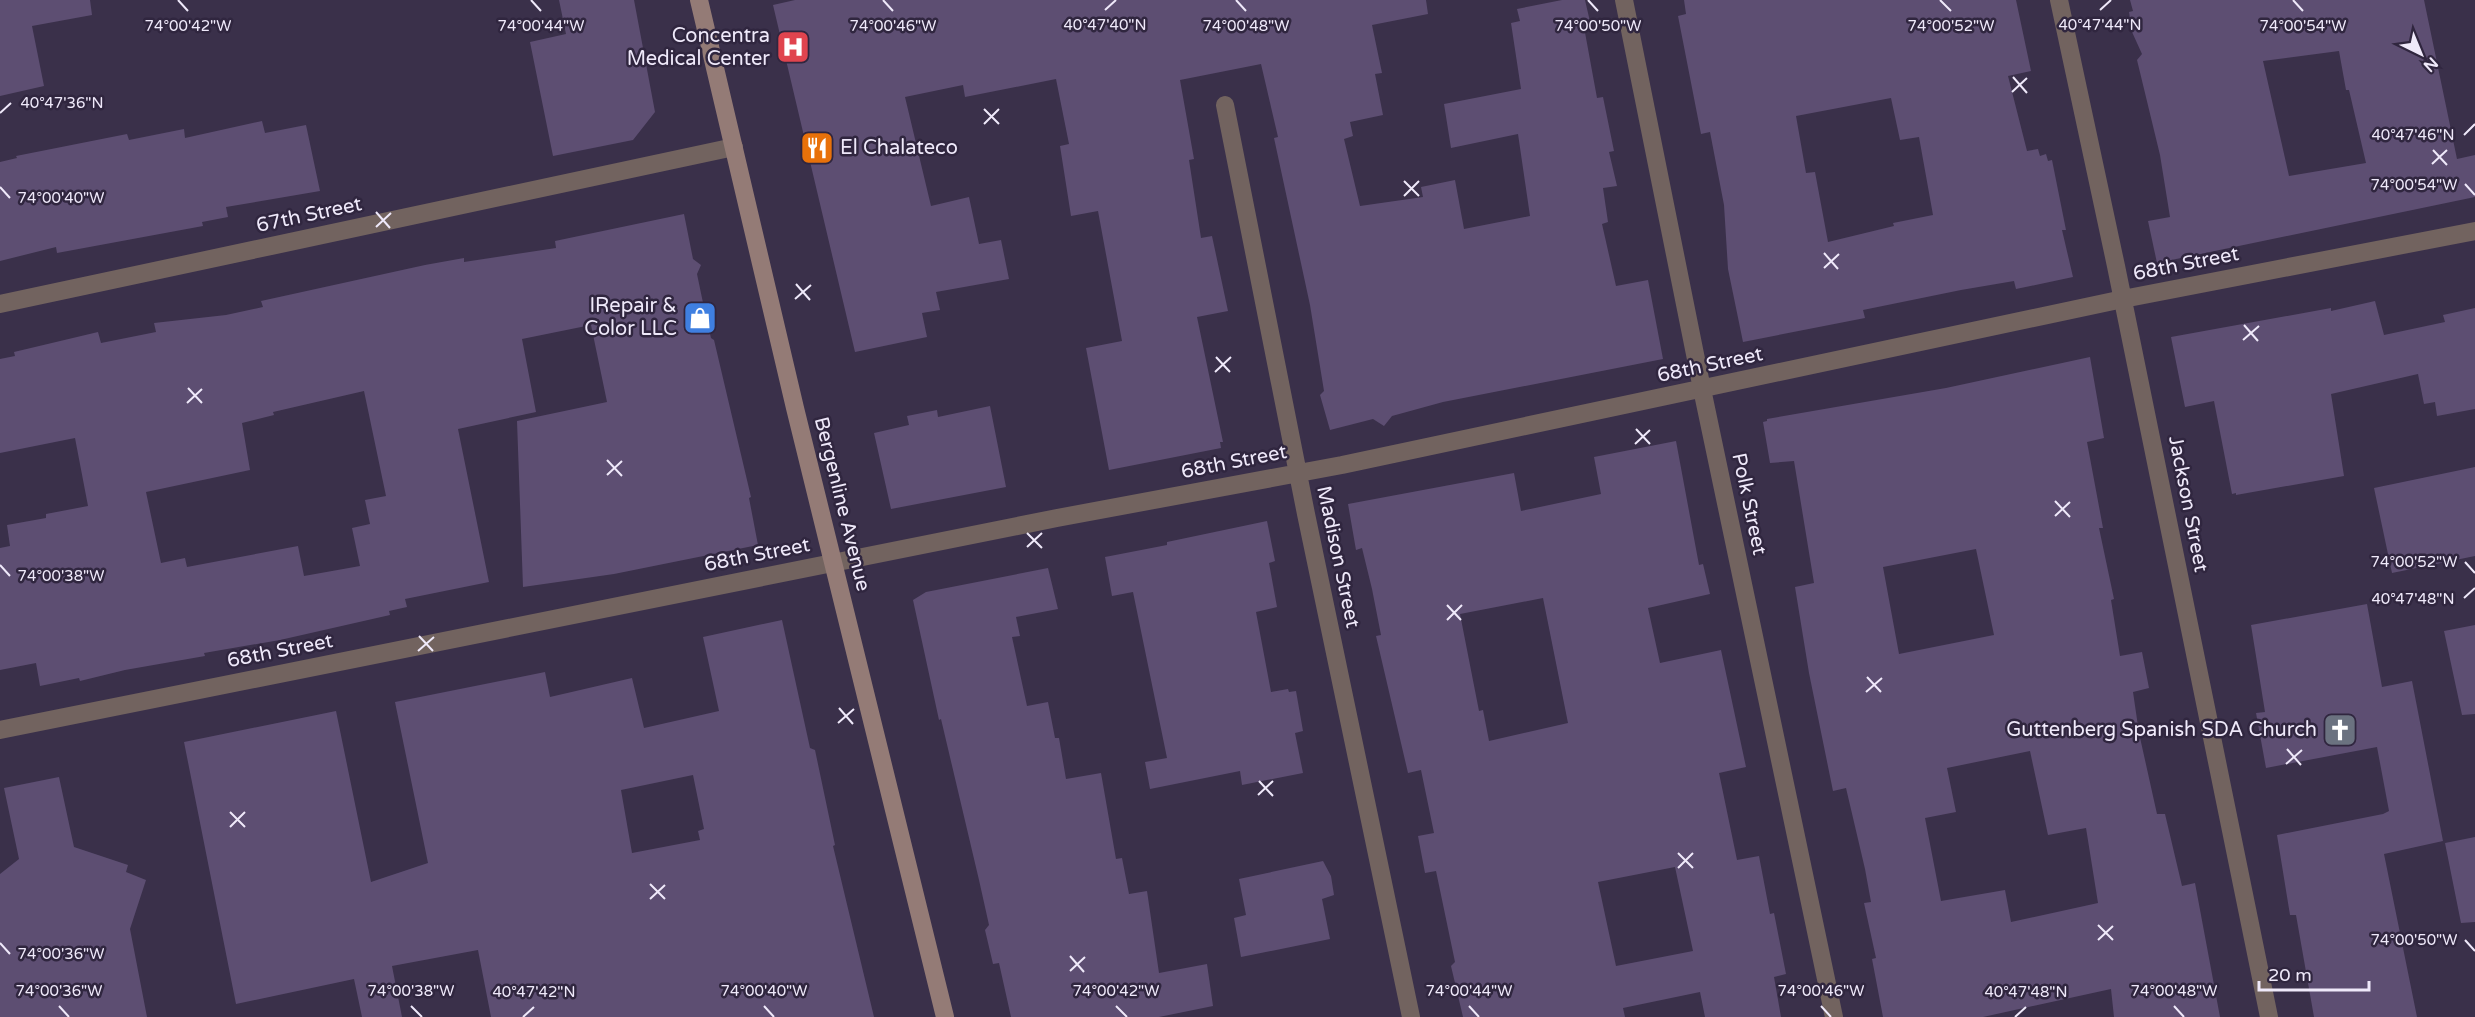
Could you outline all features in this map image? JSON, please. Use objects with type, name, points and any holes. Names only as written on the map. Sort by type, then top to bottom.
[{"type":"street","name":"Bergenline Avenue","points":[[699,0],[795,408],[945,1017]]},
{"type":"street","name":"Polk Street","points":[[1624,0],[1702,389],[1834,1017]]},
{"type":"street","name":"Jackson Street","points":[[2059,0],[2123,299],[2269,1017]]},
{"type":"street","name":"Madison Street","points":[[1225,105],[1298,472],[1411,1017]]},
{"type":"street","name":"67th Street","points":[[0,304],[734,147]]},
{"type":"street","name":"68th Street","points":[[0,730],[834,562],[1342,465],[2123,299],[2475,231]]},
{"type":"building","points":[[0,0],[90,0],[92,15],[32,26],[44,86],[0,96]]},
{"type":"building","points":[[559,0],[634,0],[655,112],[633,140],[553,156],[530,42],[566,34]]},
{"type":"building","points":[[795,0],[1426,0],[1428,14],[1372,25],[1382,73],[1375,74],[1383,115],[1350,122],[1353,136],[1344,139],[1360,206],[1423,197],[1421,187],[1455,180],[1464,229],[1530,216],[1518,134],[1451,148],[1444,104],[1521,89],[1511,23],[1520,21],[1517,9],[1562,0],[1585,0],[1591,26],[1584,27],[1597,98],[1603,97],[1614,151],[1609,152],[1617,186],[1603,188],[1608,222],[1602,224],[1616,286],[1648,280],[1663,359],[1443,402],[1392,416],[1384,426],[1373,419],[1330,430],[1320,395],[1324,391],[1310,305],[1274,138],[1278,137],[1261,64],[1180,80],[1194,159],[1189,160],[1201,238],[1212,236],[1228,311],[1197,317],[1223,442],[1220,442],[1221,448],[1109,470],[1086,348],[1122,341],[1098,211],[1071,216],[1060,146],[1069,144],[1056,79],[965,97],[963,85],[905,97],[931,206],[969,197],[979,244],[1001,240],[1009,279],[936,292],[940,310],[922,313],[927,337],[855,352],[773,5]]},
{"type":"building","points":[[1684,0],[2016,0],[2031,71],[2008,76],[2027,151],[2038,149],[2040,156],[2046,154],[2048,161],[2052,160],[2066,230],[2062,230],[2073,277],[2016,289],[2014,281],[1961,290],[1863,310],[1865,318],[1743,342],[1728,269],[1724,205],[1710,132],[1701,134],[1678,16],[1686,14]],"holes":[[[1891,98],[1900,140],[1919,137],[1933,215],[1893,223],[1894,226],[1828,242],[1815,172],[1806,173],[1796,116]]]},
{"type":"building","points":[[2130,0],[2424,0],[2457,159],[2475,155],[2475,197],[2157,263],[2148,221],[2170,217],[2160,155],[2137,60],[2142,54],[2132,32],[2129,12],[2133,11]],"holes":[[[2339,51],[2346,90],[2349,90],[2366,163],[2289,176],[2263,61]]]},
{"type":"building","points":[[262,121],[265,133],[306,125],[320,191],[226,207],[228,217],[202,222],[203,226],[57,253],[56,247],[0,261],[0,162],[17,158],[16,156],[127,134],[129,140],[184,129],[185,138]]},
{"type":"building","points":[[684,214],[693,259],[701,265],[697,274],[751,497],[749,498],[758,545],[614,574],[523,587],[517,421],[607,402],[591,325],[522,339],[536,412],[458,429],[489,582],[405,599],[407,607],[389,611],[390,615],[80,681],[79,678],[40,686],[36,663],[0,670],[0,548],[10,546],[7,525],[46,518],[46,514],[88,506],[75,438],[0,453],[0,359],[15,356],[14,352],[98,332],[101,343],[156,332],[154,323],[226,315],[263,307],[261,301],[425,265],[464,258],[464,262],[556,248],[555,241]],"holes":[[[364,391],[386,496],[365,500],[370,524],[352,528],[360,566],[304,576],[298,546],[187,567],[185,558],[161,563],[146,492],[250,470],[242,423],[274,415],[273,412]]]},
{"type":"building","points":[[2375,301],[2384,335],[2445,322],[2443,315],[2475,308],[2475,409],[2437,416],[2435,402],[2424,404],[2418,374],[2331,394],[2344,476],[2232,494],[2214,401],[2185,407],[2171,337],[2331,308],[2331,311]]},
{"type":"building","points":[[2090,357],[2104,438],[2087,442],[2103,528],[2099,528],[2114,599],[2111,600],[2120,656],[2142,652],[2149,688],[2133,692],[2139,733],[2157,814],[2165,814],[2182,886],[2195,883],[2220,1017],[2114,1017],[2111,989],[1983,1017],[1883,1017],[1872,959],[1876,958],[1864,903],[1871,902],[1865,869],[1846,788],[1833,791],[1809,673],[1795,587],[1814,583],[1794,461],[1770,463],[1763,422],[1767,419],[1946,388]],"holes":[[[1976,549],[1994,635],[1899,654],[1883,567]],[[2030,751],[2048,835],[2086,828],[2098,903],[2011,922],[2005,890],[1941,901],[1925,818],[1956,812],[1947,768]]]},
{"type":"building","points":[[990,406],[1006,487],[891,509],[874,433],[909,425],[907,416],[937,410],[938,417]]},
{"type":"building","points":[[1676,441],[1699,565],[1703,564],[1710,594],[1648,608],[1660,663],[1721,650],[1746,767],[1719,773],[1737,860],[1759,856],[1770,914],[1774,913],[1786,974],[1774,977],[1781,1017],[1705,1017],[1700,992],[1623,1008],[1625,1017],[1463,1017],[1451,966],[1455,962],[1436,871],[1425,873],[1418,836],[1434,833],[1421,770],[1408,773],[1376,636],[1381,635],[1372,589],[1362,548],[1356,550],[1348,504],[1514,473],[1521,511],[1601,494],[1594,457]],"holes":[[[1543,598],[1568,723],[1489,741],[1483,710],[1479,711],[1460,614]],[[1675,867],[1693,951],[1616,966],[1598,882]]]},
{"type":"building","points":[[2475,467],[2475,556],[2392,573],[2374,488]]},
{"type":"building","points":[[1267,521],[1275,561],[1269,563],[1277,607],[1256,612],[1271,692],[1288,689],[1289,692],[1296,691],[1303,731],[1295,733],[1303,773],[1242,785],[1240,771],[1150,789],[1145,762],[1167,758],[1133,592],[1112,596],[1105,557]]},
{"type":"building","points":[[1048,568],[1058,609],[1016,617],[1020,636],[1012,637],[1027,706],[1048,702],[1055,738],[1059,738],[1066,779],[1101,773],[1116,859],[1122,858],[1129,894],[1147,891],[1159,973],[1207,964],[1213,1006],[1159,1017],[1011,1017],[999,963],[993,964],[985,930],[989,925],[941,719],[939,720],[913,600],[926,592]]},
{"type":"building","points":[[2367,604],[2382,687],[2412,681],[2443,841],[2384,854],[2417,1017],[2314,1017],[2296,915],[2290,915],[2277,835],[2389,811],[2377,747],[2266,768],[2256,713],[2265,712],[2251,625]]},
{"type":"building","points":[[782,620],[810,748],[815,750],[835,845],[833,846],[874,1017],[491,1017],[478,950],[392,966],[402,1017],[362,1017],[354,979],[236,1004],[184,742],[336,711],[371,882],[428,863],[395,702],[545,672],[550,697],[632,678],[644,728],[719,711],[703,637]],"holes":[[[693,775],[704,829],[698,831],[700,840],[632,853],[621,790]]]},
{"type":"building","points":[[2475,625],[2475,714],[2462,715],[2444,631]]},
{"type":"building","points":[[59,777],[74,847],[128,865],[126,872],[146,880],[130,929],[147,1017],[0,1017],[0,874],[19,859],[4,788]]},
{"type":"building","points":[[2475,837],[2475,922],[2461,923],[2445,843]]},
{"type":"building","points":[[1323,861],[1331,876],[1334,895],[1322,899],[1330,939],[1241,957],[1234,918],[1246,915],[1239,879]]},
{"type":"place","name":"Concentra Medical Center","points":[[793,47]]},
{"type":"place","name":"El Chalateco","points":[[817,148]]},
{"type":"place","name":"IRepair & Color LLC","points":[[700,318]]},
{"type":"place","name":"Guttenberg Spanish SDA Church","points":[[2340,730]]}]
